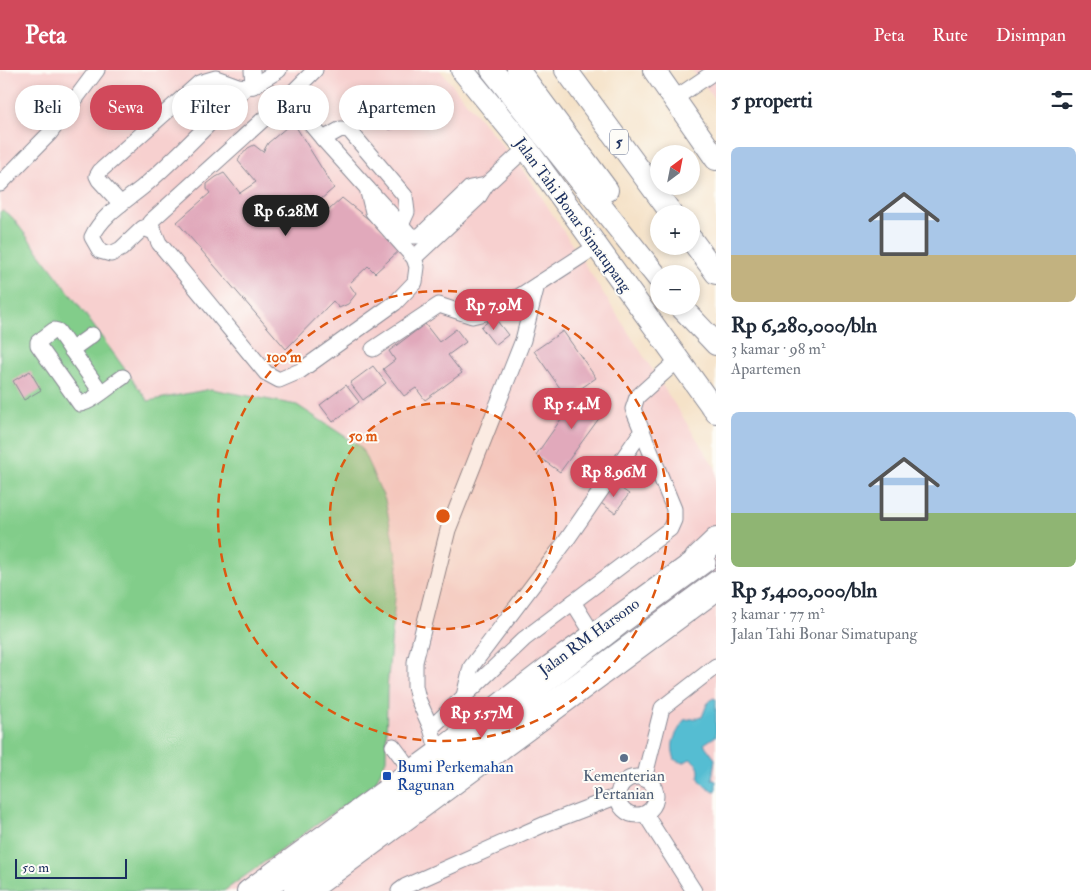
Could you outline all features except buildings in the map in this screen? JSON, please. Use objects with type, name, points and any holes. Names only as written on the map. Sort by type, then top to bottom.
[{"type":"highway","name":"Jalan Tahi Bonar Simatupang","points":[[462,70],[526,148],[716,412]]},
{"type":"highway","points":[[492,70],[650,268]]},
{"type":"highway","name":"5","points":[[518,70],[661,265]]},
{"type":"highway","name":"5","points":[[566,70],[665,205]]},
{"type":"highway","points":[[584,70],[650,162]]},
{"type":"highway","points":[[654,70],[716,159]]},
{"type":"highway","points":[[700,245],[711,266]]},
{"type":"highway","points":[[700,251],[711,266]]},
{"type":"highway","points":[[689,315],[716,344]]},
{"type":"highway","points":[[698,315],[716,340]]},
{"type":"highway","points":[[706,558],[716,538]]},
{"type":"main road","name":"Jalan RM Harsono","points":[[247,891],[593,634],[706,558],[716,545]]},
{"type":"main road","points":[[310,891],[716,592]]},
{"type":"lane","points":[[0,184],[50,133],[97,70]]},
{"type":"lane","points":[[250,87],[252,70]]},
{"type":"lane","points":[[154,232],[144,228],[121,249],[111,254],[100,251],[92,237],[97,226],[144,186],[250,87],[279,70]]},
{"type":"lane","points":[[300,85],[315,70]]},
{"type":"lane","points":[[674,99],[712,75]]},
{"type":"lane","points":[[121,204],[99,180],[97,176],[100,171],[199,83],[216,78],[250,87]]},
{"type":"lane","points":[[258,124],[150,222],[158,243],[266,373],[279,380],[300,371],[395,303],[415,282],[417,267],[414,258],[373,212],[367,188]]},
{"type":"lane","points":[[323,139],[341,129],[349,130],[405,196],[407,212],[401,226]]},
{"type":"lane","points":[[316,130],[411,236],[420,236],[470,188],[486,185]]},
{"type":"lane","points":[[414,258],[478,198],[486,185],[526,148]]},
{"type":"lane","points":[[373,349],[439,305],[472,316],[498,310],[597,246]]},
{"type":"lane","points":[[440,749],[435,742],[418,699],[415,686],[415,662],[448,530],[523,340],[537,285]]},
{"type":"lane","points":[[102,392],[57,330],[38,343],[80,404],[84,404],[102,392],[123,377]]},
{"type":"lane","points":[[72,350],[92,335]]},
{"type":"lane","points":[[431,728],[524,639],[670,529],[674,520],[674,509],[632,410],[636,397],[678,360]]},
{"type":"lane","points":[[464,696],[471,667],[566,542],[642,431]]},
{"type":"lane","points":[[268,891],[518,706],[706,558]]},
{"type":"lane","points":[[291,891],[716,578]]},
{"type":"lane","points":[[573,602],[593,634]]},
{"type":"lane","points":[[644,779],[662,708],[716,666]]},
{"type":"lane","points":[[393,746],[411,770]]},
{"type":"lane","points":[[644,779],[653,788],[656,799],[650,810],[645,814],[627,812],[619,802],[620,790],[627,780],[644,779]]},
{"type":"lane","points":[[399,891],[406,886],[545,824],[618,796]]},
{"type":"lane","points":[[645,814],[694,891]]},
{"type":"shaded area","points":[[0,70],[440,70],[452,85],[339,85],[339,130],[454,130],[454,87],[530,179],[716,469],[716,891],[0,891]]},
{"type":"shaded area","points":[[692,70],[716,70],[716,101]]},
{"type":"green space","name":"Bumi Perkemahan Ragunan","points":[[2,210],[12,217],[148,401],[211,389],[297,405],[361,447],[385,500],[398,565],[387,689],[386,760],[375,783],[224,891],[0,891],[0,212]]},
{"type":"water","points":[[713,698],[716,699],[716,736],[704,744],[715,759],[712,779],[716,781],[716,791],[708,788],[701,782],[698,777],[699,771],[696,764],[690,759],[683,763],[675,760],[673,754],[674,739],[684,720],[702,717],[707,704]]},
{"type":"place","name":"Kementerian Pertanian","points":[[624,758]]},
{"type":"place","name":"Bumi Perkemahan Ragunan","points":[[387,776]]}]
